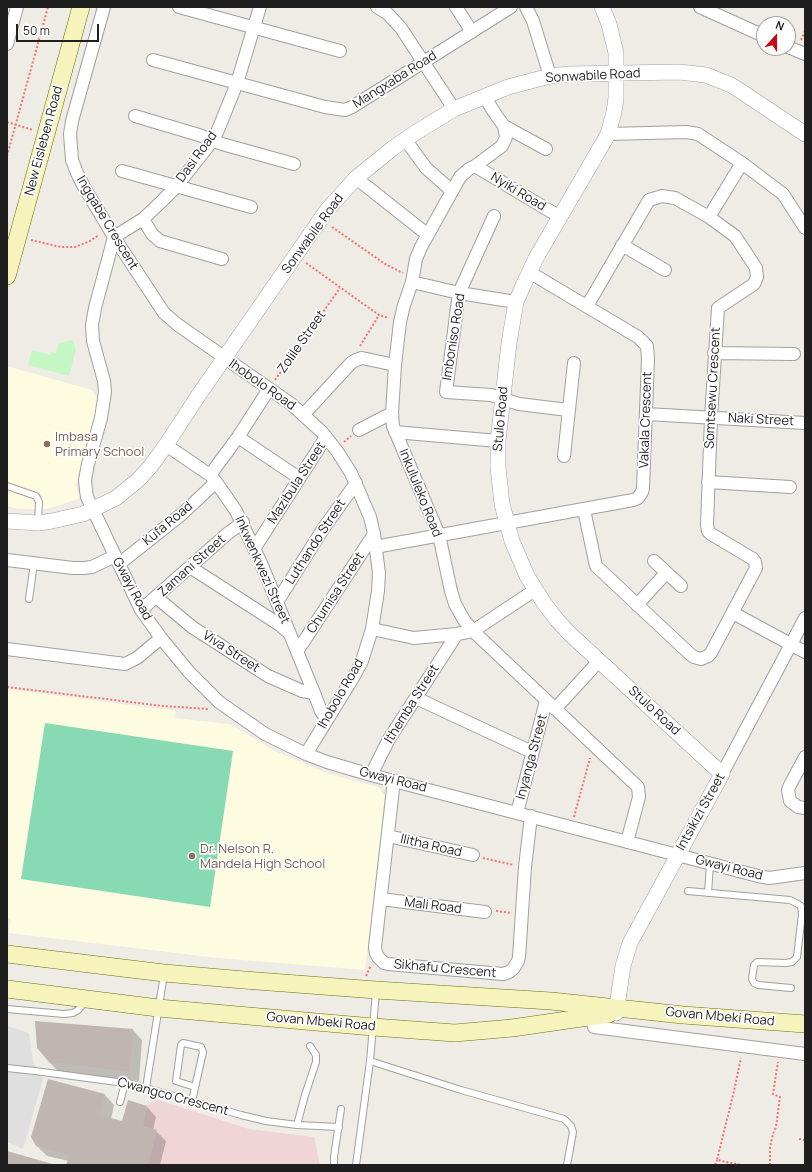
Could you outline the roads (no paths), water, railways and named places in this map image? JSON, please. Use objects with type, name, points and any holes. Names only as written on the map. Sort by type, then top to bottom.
[{"type":"main road","name":"New Eisleben Road","points":[[7,276],[81,7]]},
{"type":"main road","name":"Govan Mbeki Road","points":[[7,954],[164,973],[376,990],[551,1001],[616,1010],[635,1010],[805,1024]]},
{"type":"main road","name":"Govan Mbeki Road","points":[[7,989],[158,1008],[455,1033],[512,1028],[591,1016],[616,1010]]},
{"type":"street","points":[[7,44],[17,7]]},
{"type":"street","name":"Ingqabe Crescent","points":[[104,7],[72,121],[70,146],[76,173],[112,233],[164,313],[224,358]]},
{"type":"street","points":[[179,7],[340,51]]},
{"type":"street","name":"Dasi Road","points":[[112,233],[143,219],[176,187],[213,140],[237,83],[255,28],[260,7]]},
{"type":"street","points":[[456,7],[472,32]]},
{"type":"street","name":"Mangxaba Road","points":[[153,60],[325,107],[345,110],[352,108],[511,7]]},
{"type":"street","points":[[526,7],[533,21],[550,76]]},
{"type":"street","name":"Stulo Road","points":[[602,7],[613,36],[616,53],[616,98],[612,122],[608,134],[529,272],[516,302],[508,343],[498,441],[498,467],[502,504],[506,523],[518,559],[535,590],[557,620],[599,661],[722,774]]},
{"type":"street","points":[[700,7],[756,32]]},
{"type":"street","points":[[379,8],[387,13],[401,28],[454,109]]},
{"type":"street","name":"Sonwabile Road","points":[[7,521],[38,523],[83,514],[116,498],[138,480],[150,467],[166,445],[224,358],[327,210],[356,178],[405,139],[454,109],[508,87],[550,76],[570,74],[679,72],[706,76],[718,80],[742,92],[804,130]]},
{"type":"street","points":[[484,96],[504,126],[546,149]]},
{"type":"street","points":[[135,116],[222,144],[294,164]]},
{"type":"street","name":"Inkululeko Road","points":[[504,126],[506,137],[502,146],[465,172],[452,191],[416,258],[413,280],[404,305],[400,322],[395,365],[392,413],[395,432],[439,535],[451,591],[455,604],[464,620],[473,631],[636,784],[639,790],[639,797],[627,842]]},
{"type":"street","points":[[608,134],[692,132],[698,134],[742,163],[783,194],[805,228]]},
{"type":"street","points":[[405,139],[426,168],[452,191]]},
{"type":"street","points":[[709,217],[742,163]]},
{"type":"street","name":"Nyiki Road","points":[[475,166],[560,217]]},
{"type":"street","points":[[122,171],[251,207]]},
{"type":"street","points":[[356,178],[428,235]]},
{"type":"street","name":"Somtsewu Crescent","points":[[584,510],[596,566],[691,655],[697,658],[705,658],[711,653],[755,571],[756,565],[753,559],[714,537],[708,531],[707,525],[714,353],[718,308],[754,284],[757,277],[756,268],[735,236],[709,217],[675,198],[662,196],[649,200],[587,306]]},
{"type":"street","name":"Imboniso Road","points":[[494,216],[460,293],[446,392],[490,395],[502,399]]},
{"type":"street","points":[[143,219],[152,234],[160,241],[222,259]]},
{"type":"street","name":"Gwayi Road","points":[[112,233],[92,325],[93,341],[104,380],[105,392],[101,418],[85,480],[88,497],[141,610],[161,638],[189,672],[219,702],[265,734],[306,754],[371,775],[710,864],[769,878],[805,874]]},
{"type":"street","points":[[622,245],[665,270]]},
{"type":"street","name":"Vakala Crescent","points":[[375,547],[633,500],[638,498],[642,492],[646,414],[647,346],[638,336],[529,272]]},
{"type":"street","points":[[413,280],[460,293],[516,302]]},
{"type":"street","points":[[714,353],[794,354]]},
{"type":"street","name":"Ihobolo Road","points":[[224,358],[291,404],[326,437],[335,448],[356,482],[370,517],[374,534],[379,573],[378,591],[372,629],[362,660],[354,676],[306,754]]},
{"type":"street","points":[[303,415],[351,363],[356,360],[362,358],[395,365]]},
{"type":"street","points":[[564,456],[574,363]]},
{"type":"street","points":[[213,479],[269,389]]},
{"type":"street","points":[[502,399],[519,404],[568,410]]},
{"type":"street","points":[[358,430],[392,413]]},
{"type":"street","name":"Naki Street","points":[[646,414],[805,423]]},
{"type":"street","points":[[395,432],[498,441]]},
{"type":"street","points":[[238,437],[299,478]]},
{"type":"street","name":"Mazibula Street","points":[[254,549],[326,437]]},
{"type":"street","name":"Inkwenkwezi Street","points":[[166,445],[213,479],[243,522],[321,711],[327,720]]},
{"type":"street","name":"Kufa Road","points":[[7,560],[84,568],[117,560],[178,518],[213,479]]},
{"type":"street","name":"Luthando Street","points":[[277,602],[323,529],[356,482]]},
{"type":"street","points":[[708,482],[790,488]]},
{"type":"street","name":"Zamani Street","points":[[141,610],[227,534],[243,522]]},
{"type":"street","name":"Chumisa Street","points":[[297,651],[374,534]]},
{"type":"street","points":[[654,561],[681,586]]},
{"type":"street","points":[[190,567],[290,634]]},
{"type":"street","points":[[637,604],[666,573]]},
{"type":"street","points":[[372,629],[414,638],[473,631],[535,590]]},
{"type":"street","name":"Viva Street","points":[[156,597],[192,627],[268,676],[302,691],[314,693]]},
{"type":"street","points":[[733,613],[805,652]]},
{"type":"street","name":"Intsikizi Street","points":[[616,1010],[623,966],[630,943],[805,618]]},
{"type":"street","name":"Ithemba Street","points":[[371,775],[389,739],[456,634]]},
{"type":"street","points":[[7,649],[125,664],[137,658],[161,638]]},
{"type":"street","name":"Inyanga Street","points":[[517,813],[532,752],[551,705],[599,661]]},
{"type":"street","points":[[416,698],[532,752]]},
{"type":"street","points":[[805,757],[788,790],[790,801],[798,807],[805,808]]},
{"type":"street","name":"Sikhafu Crescent","points":[[394,780],[375,947],[376,953],[384,963],[392,965],[503,974],[513,969],[518,961],[524,867],[531,816]]},
{"type":"street","name":"Ilitha Road","points":[[388,836],[473,856]]},
{"type":"street","name":"Mali Road","points":[[381,899],[485,912]]},
{"type":"street","points":[[591,1016],[594,1027],[805,1054]]},
{"type":"lane","points":[[7,486],[36,496],[39,502],[38,523]]},
{"type":"lane","points":[[30,598],[34,563]]},
{"type":"lane","points":[[708,893],[710,864]]},
{"type":"lane","points":[[688,891],[790,900],[794,901],[800,906],[802,914],[797,957],[792,962],[786,963],[757,962],[754,965],[752,979],[754,983],[758,985],[791,988]]},
{"type":"lane","points":[[146,1088],[164,973]]},
{"type":"lane","points":[[356,1165],[370,1061],[376,990]]},
{"type":"lane","points":[[7,1009],[64,1014],[72,1013],[78,1010],[87,999]]},
{"type":"lane","points":[[192,1101],[203,1052],[201,1047],[183,1043],[181,1045],[176,1081],[195,1087]]},
{"type":"lane","points":[[297,1125],[316,1062],[316,1055],[310,1046]]},
{"type":"lane","points":[[370,1061],[461,1090],[564,1119],[571,1126],[573,1132],[567,1165]]},
{"type":"lane","name":"Cwangco Crescent","points":[[7,1068],[125,1083],[248,1117],[297,1125],[339,1127]]},
{"type":"lane","points":[[120,1102],[125,1083]]},
{"type":"lane","points":[[334,1165],[341,1109]]},
{"type":"place","name":"Imbasa Primary School","points":[[47,444]]},
{"type":"place","name":"Dr. Nelson R. Mandela High School","points":[[192,856]]}]
